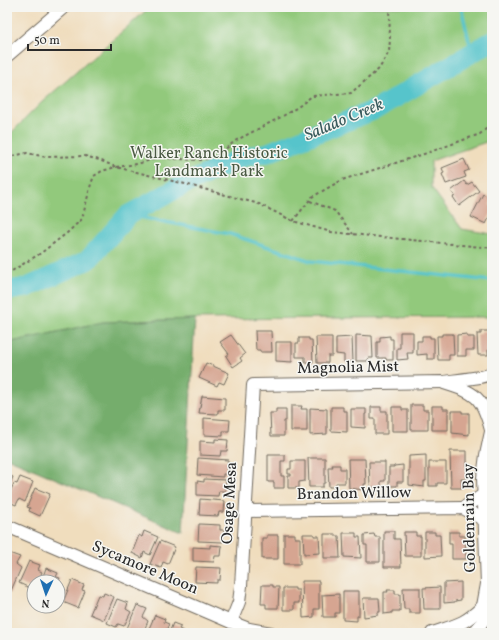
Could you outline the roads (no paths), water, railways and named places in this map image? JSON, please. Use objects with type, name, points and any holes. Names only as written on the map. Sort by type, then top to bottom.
[{"type":"street","points":[[7,56],[64,7]]},
{"type":"street","name":"Magnolia Mist","points":[[253,385],[443,382],[484,377],[492,372]]},
{"type":"street","name":"Magnolia Mist","points":[[443,382],[463,389],[479,399],[484,407],[491,428]]},
{"type":"street","name":"Osage Mesa","points":[[231,622],[238,602],[241,586],[253,385]]},
{"type":"street","name":"Goldenrain Bay","points":[[483,606],[487,584],[488,495],[483,478],[491,428]]},
{"type":"street","points":[[463,508],[488,495]]},
{"type":"street","points":[[463,508],[488,520]]},
{"type":"street","name":"Brandon Willow","points":[[246,511],[463,508]]},
{"type":"street","name":"Sycamore Moon","points":[[7,526],[231,622],[249,629],[271,633]]},
{"type":"street","points":[[432,633],[464,622],[483,606]]},
{"type":"street","points":[[474,633],[483,621],[483,606]]},
{"type":"waterway","points":[[461,7],[472,53]]},
{"type":"waterway","name":"Salado Creek","points":[[7,291],[28,287],[88,260],[128,215],[185,184],[243,157],[267,153],[377,109],[492,41]]},
{"type":"waterway","points":[[128,215],[230,234],[311,261],[492,281]]},
{"type":"park label","name":"Walker Ranch Historic Landmark Park","points":[[209,163]]}]
